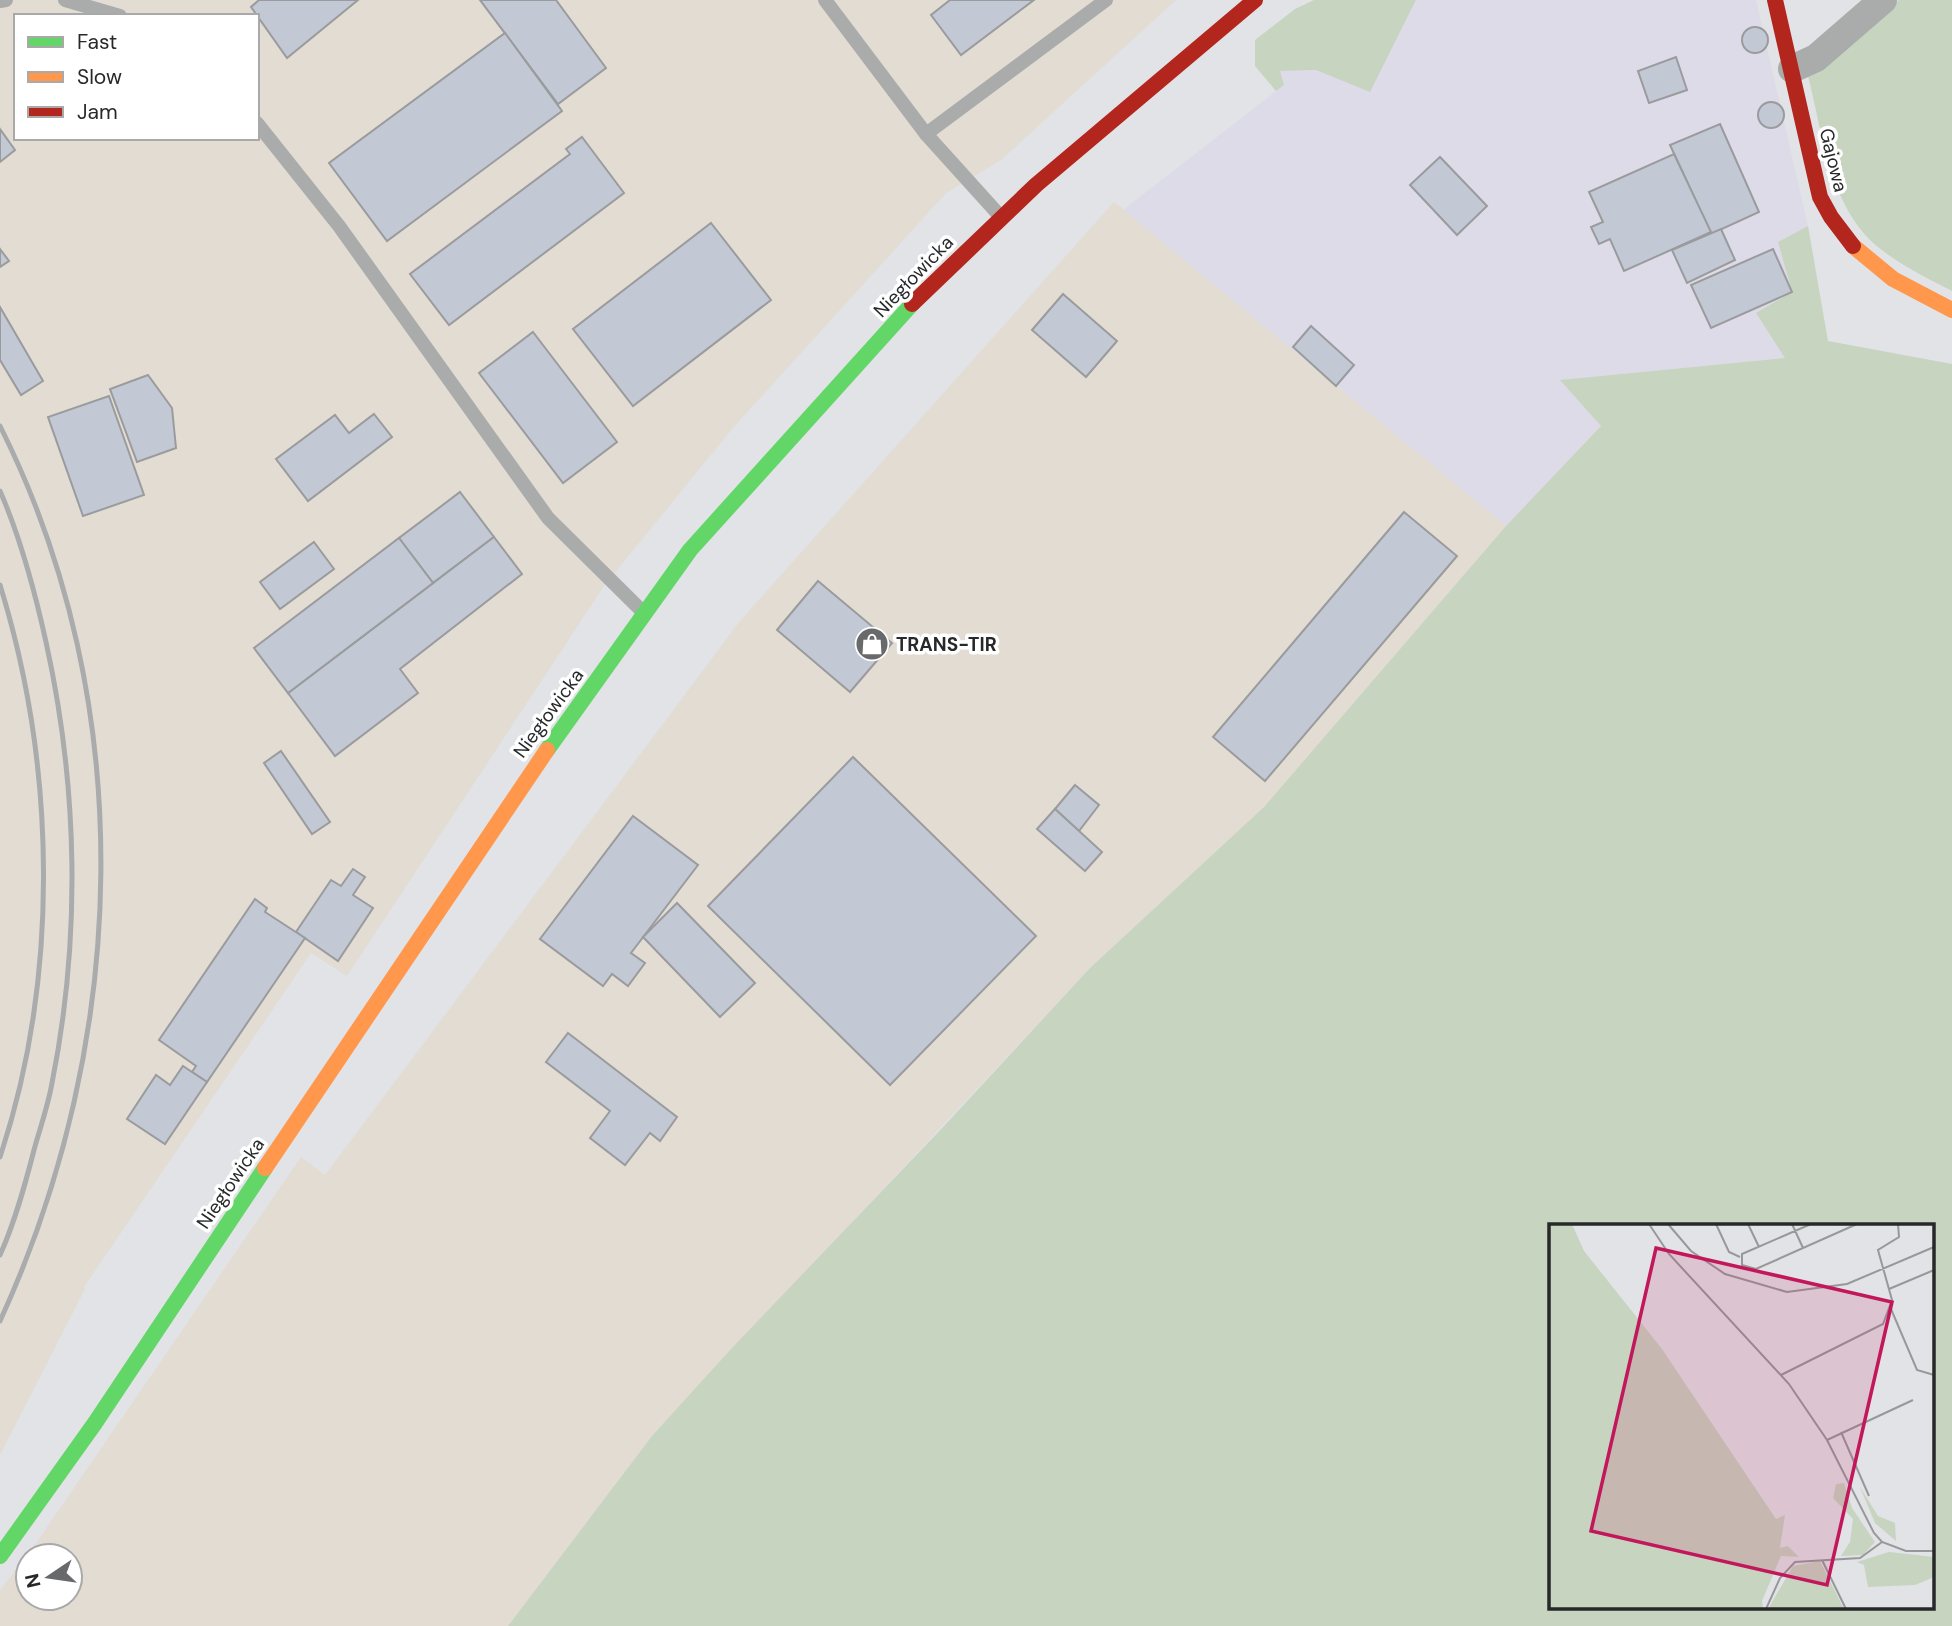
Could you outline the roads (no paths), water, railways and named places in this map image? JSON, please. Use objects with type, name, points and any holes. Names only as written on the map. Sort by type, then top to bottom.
[{"type":"street","name":"Niegłowicka","points":[[0,1556],[94,1423],[518,790],[690,550],[919,296],[1000,217],[1255,0]]},
{"type":"street","name":"Gajowa","points":[[1775,0],[1820,197],[1836,228],[1878,270],[1952,310]]},
{"type":"street","points":[[1792,69],[1816,58],[1883,0]]},
{"type":"lane","points":[[0,1],[6,0]]},
{"type":"lane","points":[[65,0],[114,14]]},
{"type":"lane","points":[[825,0],[926,134],[1000,217]]},
{"type":"lane","points":[[926,134],[1106,0]]},
{"type":"lane","points":[[259,126],[339,226],[548,518],[645,614]]},
{"type":"railway","points":[[0,426],[45,533],[77,644],[96,758],[101,873],[94,988],[74,1102],[43,1213],[0,1321]]},
{"type":"railway","points":[[0,491],[15,528],[32,585],[57,697],[65,752],[72,862],[68,973],[52,1083],[19,1203],[0,1255]]},
{"type":"railway","points":[[0,585],[19,654],[32,725],[44,871],[41,944],[33,1017],[20,1088],[0,1157]]},
{"type":"place","name":"TRANS-TIR","points":[[872,644]]}]
